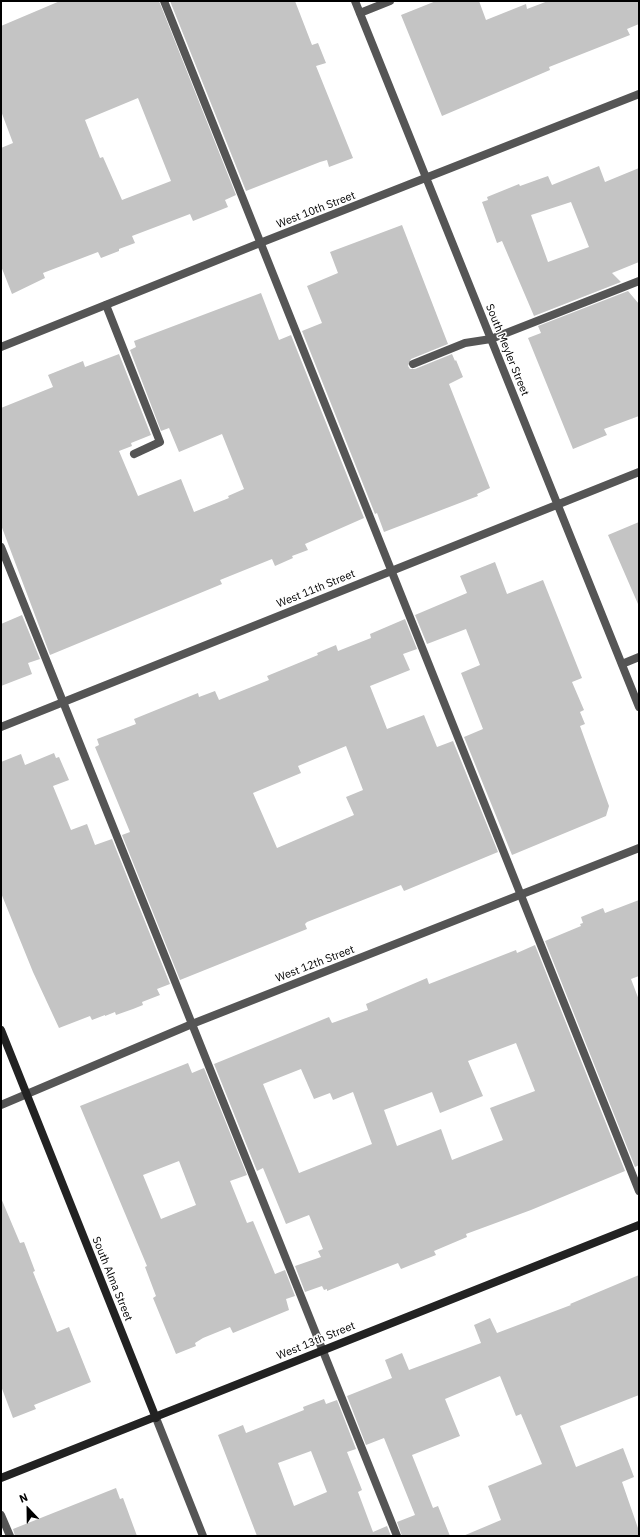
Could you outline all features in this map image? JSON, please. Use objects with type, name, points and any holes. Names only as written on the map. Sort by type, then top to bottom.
[{"type":"main road","name":"South Alma Street","points":[[1,1030],[156,1418]]},
{"type":"main road","name":"West 13th Street","points":[[1,1478],[156,1418],[639,1225]]},
{"type":"street","points":[[164,1],[639,1191]]},
{"type":"street","name":"South Meyler Street","points":[[355,1],[639,707]]},
{"type":"street","points":[[360,13],[390,1]]},
{"type":"street","name":"West 10th Street","points":[[1,347],[260,243],[639,94]]},
{"type":"street","points":[[413,364],[466,343],[491,339],[639,281]]},
{"type":"street","points":[[106,305],[160,442],[134,454]]},
{"type":"street","name":"West 11th Street","points":[[1,727],[639,472]]},
{"type":"street","points":[[1,547],[397,1536]]},
{"type":"street","points":[[622,664],[639,657]]},
{"type":"street","name":"West 12th Street","points":[[1,1105],[192,1024],[639,848]]},
{"type":"street","name":"South Alma Street","points":[[156,1418],[203,1536]]},
{"type":"street","points":[[1,1515],[10,1536]]},
{"type":"building","points":[[60,1],[159,1],[236,195],[225,200],[228,207],[193,221],[190,214],[132,236],[135,243],[119,249],[119,251],[101,258],[98,252],[43,273],[45,278],[12,294],[1,266],[1,148],[13,143],[1,111],[1,26]],"holes":[[[138,98],[171,181],[122,200],[103,157],[100,158],[85,120]]]},
{"type":"building","points":[[170,1],[295,1],[312,45],[318,43],[326,63],[316,66],[353,158],[329,167],[327,160],[320,162],[246,191]]},
{"type":"building","points":[[436,1],[479,1],[486,20],[526,4],[527,9],[548,1],[639,1],[639,24],[627,29],[630,35],[549,67],[550,70],[442,116],[401,15]]},
{"type":"building","points":[[599,166],[605,182],[639,168],[639,262],[612,273],[621,282],[534,316],[502,241],[497,243],[482,202],[488,200],[487,197],[519,184],[520,186],[548,176],[552,185]],"holes":[[[571,202],[589,247],[548,262],[531,215]]]},
{"type":"building","points":[[402,225],[448,344],[411,359],[408,366],[410,369],[415,369],[452,354],[463,377],[449,384],[490,488],[477,494],[478,496],[384,532],[377,513],[375,514],[302,331],[322,323],[307,286],[338,273],[330,252]]},
{"type":"building","points":[[628,291],[639,304],[639,416],[604,429],[607,435],[573,449],[528,338],[541,333],[538,326]]},
{"type":"building","points":[[261,293],[279,340],[291,335],[364,518],[305,544],[308,550],[292,556],[293,558],[275,566],[272,559],[220,580],[222,584],[50,655],[1,525],[1,408],[53,387],[48,375],[83,361],[85,367],[119,354],[151,435],[131,443],[132,446],[119,451],[138,496],[181,479],[194,512],[229,498],[228,496],[244,489],[222,434],[179,452],[169,428],[161,431],[130,350],[136,347],[134,341]]},
{"type":"building","points":[[639,522],[639,604],[638,604],[608,535]]},
{"type":"building","points":[[495,562],[507,594],[543,580],[582,678],[572,682],[584,710],[580,712],[585,724],[580,726],[609,806],[606,816],[512,855],[464,737],[483,729],[461,673],[480,665],[466,629],[427,644],[415,615],[467,593],[460,576]]},
{"type":"building","points":[[22,615],[40,659],[28,663],[32,674],[1,686],[1,624]]},
{"type":"building","points":[[405,619],[417,649],[403,654],[410,670],[370,686],[387,729],[424,715],[437,747],[453,741],[498,852],[404,891],[401,885],[307,922],[305,924],[307,929],[180,980],[122,835],[130,832],[95,747],[99,745],[97,739],[136,724],[134,719],[198,693],[199,697],[215,691],[219,700],[269,680],[267,676],[318,655],[317,653],[336,645],[338,651],[371,638],[370,634]],"holes":[[[346,746],[363,790],[346,797],[354,815],[277,848],[253,793],[301,773],[298,766]]]},
{"type":"building","points":[[54,753],[56,758],[59,757],[69,780],[53,786],[71,830],[87,824],[95,845],[112,839],[170,984],[157,989],[160,995],[142,1002],[143,1005],[133,1009],[116,1015],[115,1012],[92,1020],[90,1016],[59,1028],[33,972],[1,893],[1,762],[21,754],[25,765]]},
{"type":"building","points":[[639,900],[639,976],[631,979],[639,1000],[639,1165],[635,1167],[545,941],[581,926],[580,924],[583,923],[581,917],[603,908],[605,913]]},
{"type":"building","points":[[535,945],[625,1171],[531,1210],[466,1234],[467,1237],[434,1251],[436,1255],[401,1269],[398,1263],[327,1291],[327,1289],[324,1290],[322,1286],[305,1292],[295,1266],[321,1257],[318,1251],[323,1249],[309,1215],[286,1224],[263,1168],[257,1171],[214,1064],[329,1017],[332,1023],[368,1010],[366,1004],[427,978],[429,984],[516,950],[517,953]],"holes":[[[516,1043],[535,1091],[490,1108],[503,1140],[452,1160],[441,1129],[397,1146],[384,1110],[432,1092],[440,1113],[483,1096],[468,1061]],[[301,1069],[314,1099],[330,1093],[333,1100],[353,1092],[372,1144],[299,1173],[263,1084]]]},
{"type":"building","points":[[188,1063],[192,1073],[204,1068],[247,1175],[230,1181],[247,1223],[253,1221],[275,1274],[285,1270],[295,1296],[286,1299],[289,1310],[233,1333],[230,1327],[203,1338],[195,1343],[196,1346],[176,1354],[153,1298],[156,1296],[145,1267],[147,1266],[80,1106]],"holes":[[[179,1161],[196,1205],[161,1219],[143,1175]]]},
{"type":"building","points":[[1,1198],[20,1243],[24,1242],[35,1271],[33,1272],[57,1332],[69,1327],[91,1382],[34,1405],[36,1409],[13,1418],[1,1386]]},
{"type":"building","points":[[639,1275],[639,1395],[560,1426],[576,1467],[623,1448],[634,1477],[622,1482],[639,1531],[639,1536],[463,1536],[501,1520],[488,1486],[542,1464],[521,1414],[516,1416],[500,1376],[445,1399],[460,1436],[412,1455],[433,1508],[438,1506],[450,1536],[402,1536],[397,1522],[415,1515],[384,1438],[366,1445],[347,1396],[392,1378],[385,1360],[402,1353],[409,1370],[481,1343],[474,1325],[490,1318],[497,1333],[571,1305],[570,1304]]},
{"type":"building","points":[[324,1399],[326,1404],[337,1400],[356,1449],[347,1452],[362,1490],[358,1492],[373,1532],[387,1526],[391,1536],[257,1536],[218,1435],[243,1425],[246,1433],[304,1410],[303,1407]],"holes":[[[311,1451],[327,1492],[294,1506],[278,1463]]]},
{"type":"building","points":[[116,1488],[120,1499],[123,1498],[137,1536],[15,1536],[13,1529]]}]
